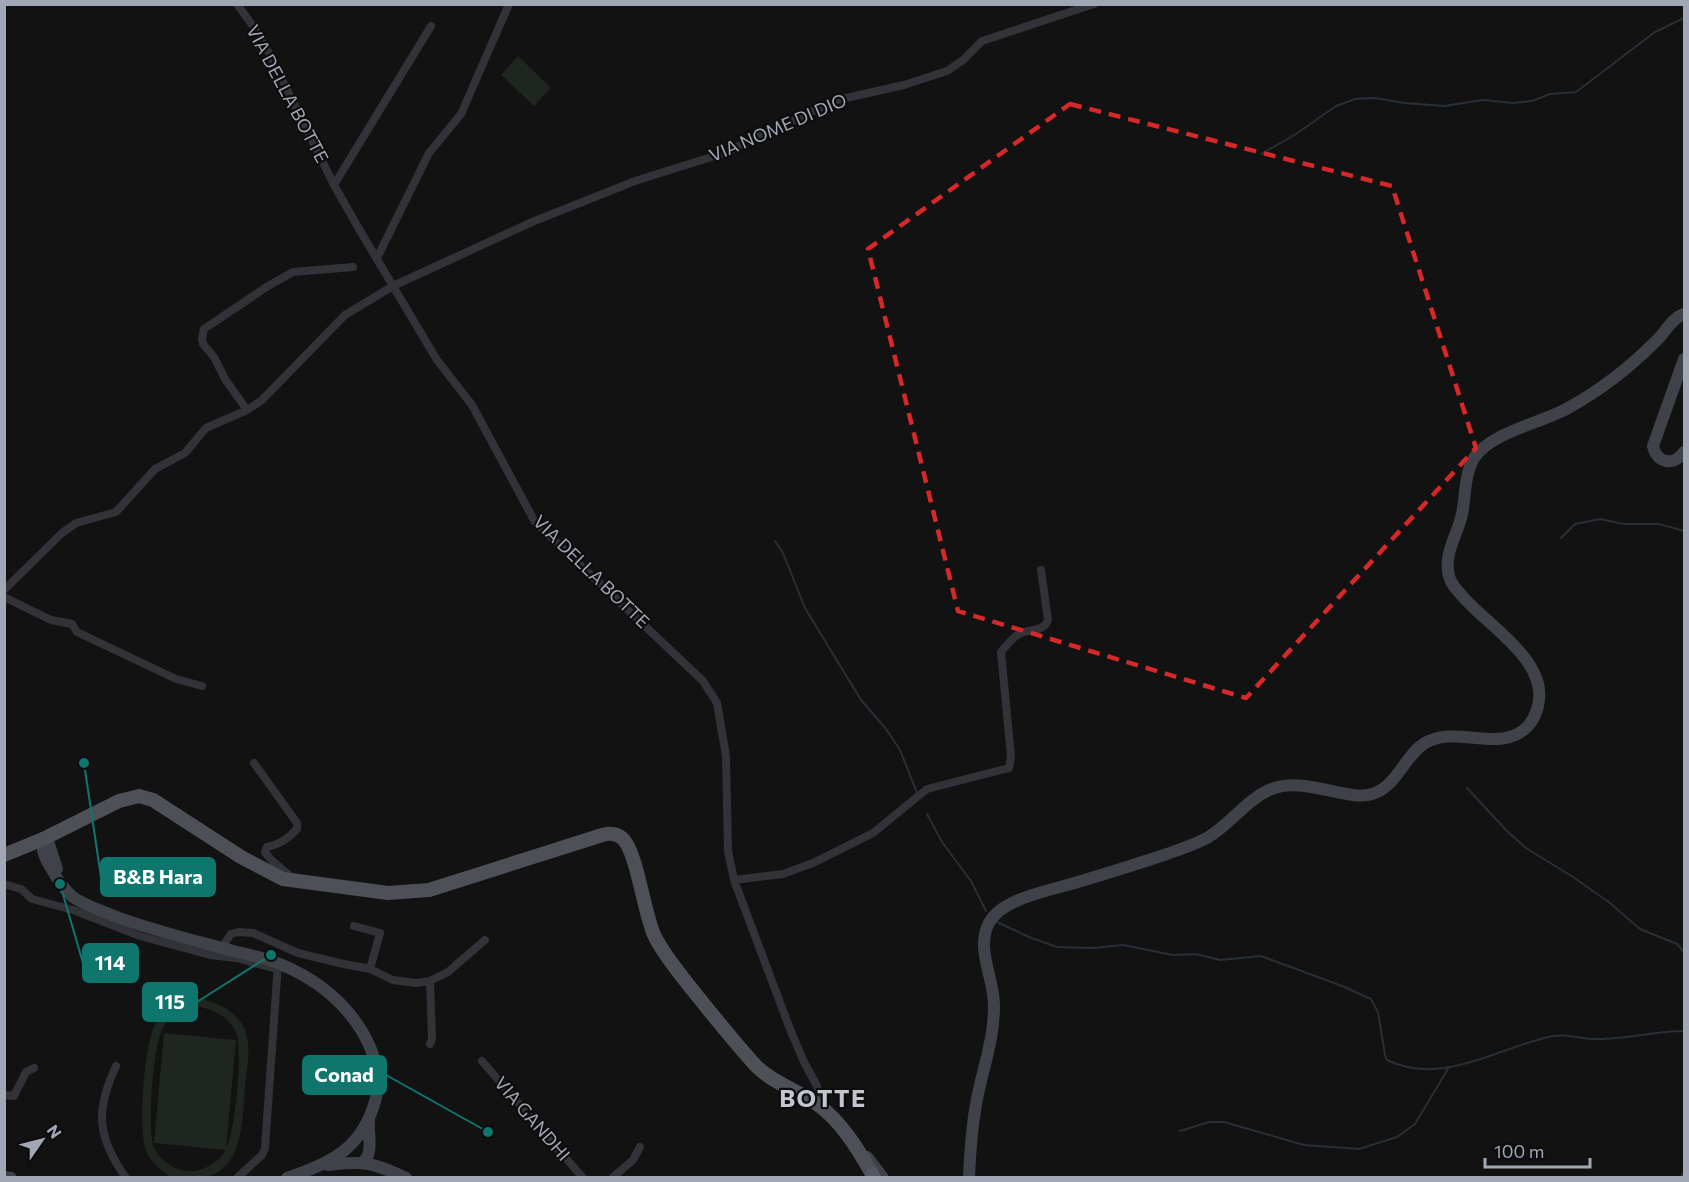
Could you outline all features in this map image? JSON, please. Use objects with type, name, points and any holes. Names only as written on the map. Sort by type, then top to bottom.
[{"type":"main road","points":[[969,1178],[977,1100],[994,1019],[994,1002],[984,934],[995,913],[1004,906],[1033,895],[1133,866],[1196,843],[1209,837],[1253,799],[1273,788],[1306,785],[1363,796],[1376,793],[1389,784],[1425,743],[1441,737],[1455,736],[1499,740],[1527,727],[1538,708],[1540,691],[1537,677],[1518,650],[1452,584],[1448,574],[1447,558],[1462,516],[1468,472],[1475,456],[1484,447],[1499,438],[1568,409],[1614,378],[1656,342],[1676,317],[1684,314]]},
{"type":"main road","points":[[1684,359],[1653,446],[1657,456],[1666,461],[1677,460],[1684,452]]},
{"type":"main road","points":[[4,855],[43,839],[119,801],[139,796],[146,797],[241,857],[283,879],[388,893],[429,890],[596,837],[610,833],[618,835],[624,838],[628,846],[647,917],[655,937],[672,964],[757,1067],[776,1083],[819,1105],[836,1121],[876,1177]]},
{"type":"main road","points":[[50,858],[54,843],[60,834],[76,822]]},
{"type":"main road","points":[[43,839],[50,843],[50,858],[60,884],[72,896],[144,927],[222,947],[305,975],[330,993],[357,1023],[369,1043],[378,1073],[378,1083],[359,1152]]},
{"type":"main road","points":[[22,846],[33,847],[50,858]]},
{"type":"main road","points":[[287,1178],[359,1152]]},
{"type":"main road","points":[[359,1152],[406,1178]]},
{"type":"main road","points":[[4,1177],[11,1178]]},
{"type":"street","name":"VIA DELLA BOTTE","points":[[237,4],[270,55],[334,185],[437,360],[472,405],[535,522],[703,681],[717,703],[726,756],[728,851],[734,880],[790,1029],[820,1094],[819,1105]]},
{"type":"street","points":[[377,258],[429,153],[461,114],[509,4]]},
{"type":"street","name":"VIA NOME DI DIO","points":[[4,590],[62,533],[76,523],[116,512],[155,469],[185,453],[206,428],[247,410],[261,400],[345,315],[393,286],[562,210],[635,181],[724,153],[837,100],[904,85],[947,71],[963,60],[982,41],[1095,4]]},
{"type":"street","name":"VIA DELLA BOTTE","points":[[334,185],[431,26]]},
{"type":"street","points":[[247,410],[225,379],[214,357],[203,344],[204,330],[268,286],[293,272],[353,267]]},
{"type":"street","points":[[734,880],[783,874],[813,863],[873,833],[927,789],[1009,768],[1011,757],[1001,652],[1015,636],[1046,626],[1048,620],[1041,570]]},
{"type":"street","points":[[4,597],[51,620],[72,624],[77,632],[176,679],[202,686]]},
{"type":"street","points":[[254,763],[297,823],[297,829],[290,837],[278,845],[267,847],[265,852],[269,860],[286,870],[295,881]]},
{"type":"street","points":[[4,884],[21,889],[32,899],[73,910],[140,936],[210,955],[278,966],[265,1148],[262,1155],[237,1178]]},
{"type":"street","points":[[354,926],[380,933],[370,969]]},
{"type":"street","points":[[222,947],[231,934],[253,933],[298,953],[370,969],[393,980],[416,983],[430,981],[448,972],[485,940]]},
{"type":"street","points":[[430,981],[432,1039],[430,1044]]},
{"type":"street","name":"VIA GANDHI","points":[[482,1061],[583,1178]]},
{"type":"street","points":[[116,1066],[106,1086],[101,1106],[101,1118],[107,1147],[126,1178]]},
{"type":"street","points":[[4,1095],[14,1096],[26,1072],[34,1068]]},
{"type":"street","points":[[612,1178],[633,1160],[640,1147]]},
{"type":"highlighted area","points":[[1070,104],[1392,186],[1476,448],[1246,698],[958,611],[868,249]]},
{"type":"shaded area","points":[[518,56],[551,88],[534,106],[501,75]]},
{"type":"shaded area","points":[[195,998],[209,1001],[230,1011],[244,1028],[248,1042],[248,1057],[243,1116],[237,1146],[223,1169],[210,1176],[177,1178],[162,1171],[146,1151],[142,1125],[143,1087],[148,1050],[155,1025],[167,1010]],"holes":[[[196,1006],[213,1011],[231,1025],[238,1039],[239,1053],[237,1090],[226,1149],[236,1040],[164,1033],[154,1143],[226,1150],[210,1166],[190,1171],[171,1166],[155,1150],[152,1141],[151,1109],[159,1037],[163,1028],[177,1014]]]},
{"type":"waterway","points":[[1261,154],[1296,134],[1336,106],[1355,99],[1375,98],[1444,106],[1483,100],[1513,103],[1532,101],[1550,94],[1576,92],[1655,32],[1684,18]]},
{"type":"waterway","points":[[1561,538],[1575,524],[1600,519],[1624,524],[1659,524],[1684,531]]},
{"type":"waterway","points":[[775,541],[783,553],[805,608],[861,700],[886,729],[900,750],[917,793]]},
{"type":"waterway","points":[[1467,788],[1526,848],[1610,903],[1640,929],[1677,944],[1684,952]]},
{"type":"waterway","points":[[927,814],[942,842],[971,881],[986,911]]},
{"type":"waterway","points":[[997,922],[1057,947],[1093,948],[1123,945],[1173,955],[1196,954],[1220,960],[1261,956],[1371,999],[1378,1012],[1387,1060],[1408,1067],[1429,1069],[1450,1067],[1553,1036],[1609,1039],[1684,1031]]},
{"type":"waterway","points":[[1180,1131],[1209,1122],[1224,1122],[1304,1145],[1359,1149],[1397,1137],[1415,1124],[1449,1067]]},
{"type":"waterway","points":[[1680,1178],[1684,1172]]},
{"type":"place","name":"B&B Hara","points":[[84,763]]},
{"type":"place","name":"114","points":[[60,884]]},
{"type":"place","name":"115","points":[[271,955]]},
{"type":"place","name":"Conad","points":[[488,1132]]},
{"type":"district","name":"BOTTE","points":[[823,1099]]}]
